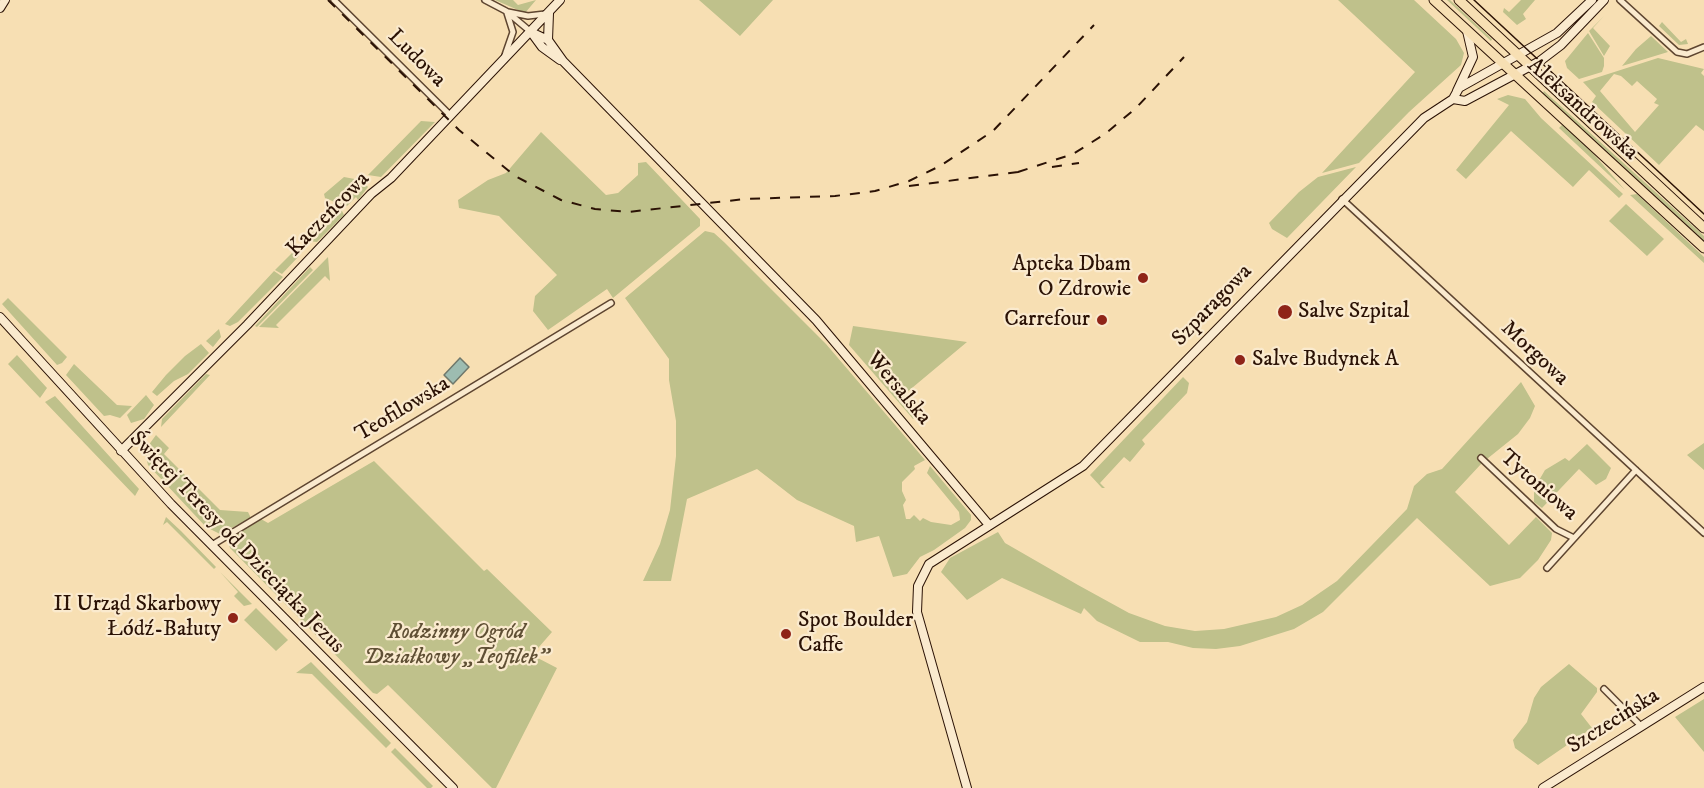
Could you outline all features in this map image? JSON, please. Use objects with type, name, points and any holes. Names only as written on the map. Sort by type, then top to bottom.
[{"type":"main road","name":"Aleksandrowska","points":[[1434,0],[1704,249]]},
{"type":"main road","name":"Aleksandrowska","points":[[1459,0],[1704,228]]},
{"type":"street","points":[[0,8],[5,0]]},
{"type":"street","name":"Ludowa","points":[[334,0],[450,115]]},
{"type":"street","name":"Wersalska","points":[[485,0],[506,11],[531,32],[542,47],[562,61],[827,332],[989,525]]},
{"type":"street","name":"Kaczeńcowa","points":[[121,451],[560,0]]},
{"type":"street","name":"Szparagowa","points":[[989,525],[1085,464],[1342,199],[1424,118],[1502,63],[1557,33],[1592,0]]},
{"type":"street","name":"Szparagowa","points":[[1455,95],[1465,101],[1530,67],[1558,48],[1604,0]]},
{"type":"street","points":[[1620,0],[1677,52],[1687,54],[1704,47]]},
{"type":"street","points":[[504,57],[513,32],[506,11]]},
{"type":"street","name":"Wersalska","points":[[506,11],[528,16],[549,13]]},
{"type":"street","points":[[548,40],[549,13]]},
{"type":"street","points":[[1455,95],[1473,57],[1467,31]]},
{"type":"street","name":"Wersalska","points":[[531,32],[548,40],[562,61]]},
{"type":"street","name":"Morgowa","points":[[1342,199],[1704,533]]},
{"type":"street","name":"Teofilowska","points":[[212,545],[611,303]]},
{"type":"street","name":"Świętej Teresy od Dzieciątka Jezus","points":[[0,317],[121,451],[453,788]]},
{"type":"street","name":"Tytoniowa","points":[[1482,458],[1556,529],[1574,538]]},
{"type":"street","points":[[1546,568],[1636,470]]},
{"type":"street","points":[[967,788],[918,616],[916,598],[920,580],[929,564],[989,525]]},
{"type":"street","name":"Szczecińska","points":[[1543,788],[1704,687]]},
{"type":"street","points":[[1604,688],[1641,726]]},
{"type":"green space","points":[[495,0],[513,0],[518,5],[536,0],[525,13]]},
{"type":"green space","points":[[699,0],[773,0],[740,36]]},
{"type":"green space","points":[[1338,0],[1414,0],[1456,39],[1464,53],[1461,65],[1409,112],[1359,163],[1322,173],[1415,72]]},
{"type":"green space","points":[[1447,0],[1450,0],[1492,39],[1491,41]]},
{"type":"green space","points":[[1521,0],[1535,0],[1523,14],[1526,19],[1517,25],[1503,12],[1504,8],[1509,12]]},
{"type":"green space","points":[[1604,16],[1593,28],[1610,46],[1604,56],[1589,31]]},
{"type":"green space","points":[[1662,22],[1681,42],[1686,39],[1688,44],[1679,45],[1659,26]]},
{"type":"green space","points":[[1588,33],[1604,58],[1604,66],[1602,72],[1579,79],[1567,68],[1565,61]]},
{"type":"green space","points":[[1651,36],[1668,52],[1622,66],[1636,49]]},
{"type":"green space","points":[[1658,58],[1704,69],[1701,73],[1704,76],[1704,131],[1696,125],[1659,165],[1592,102],[1596,96],[1583,82]],"holes":[[[1614,74],[1621,76],[1632,86],[1637,81],[1657,99],[1654,103],[1659,105],[1635,132],[1600,91]]]},
{"type":"green space","points":[[1544,91],[1704,236],[1704,241],[1543,93]]},
{"type":"green space","points":[[1508,95],[1525,99],[1541,118],[1623,194],[1619,198],[1589,170],[1573,187],[1511,131],[1466,179],[1456,170],[1509,105],[1497,99]]},
{"type":"green space","points":[[421,121],[435,122],[381,177],[368,175]]},
{"type":"green space","points":[[1563,124],[1591,151],[1625,190],[1559,128]]},
{"type":"green space","points":[[541,132],[606,195],[618,193],[638,175],[638,163],[646,162],[700,219],[700,226],[613,298],[607,289],[548,330],[533,311],[535,296],[557,275],[499,216],[459,208],[458,200],[488,180],[506,173]]},
{"type":"green space","points":[[1356,167],[1287,238],[1272,229],[1269,223],[1299,192],[1318,177]]},
{"type":"green space","points":[[344,177],[360,180],[337,203],[325,198],[324,194]]},
{"type":"green space","points":[[363,181],[368,187],[358,200],[356,197],[347,206],[340,204]]},
{"type":"green space","points":[[1637,194],[1704,257],[1704,263],[1630,195]]},
{"type":"green space","points":[[1626,204],[1664,239],[1647,256],[1609,221]]},
{"type":"green space","points":[[336,208],[344,215],[317,242],[308,241],[306,239]]},
{"type":"green space","points":[[705,231],[714,233],[724,242],[826,344],[925,460],[914,466],[915,469],[902,482],[902,491],[906,500],[903,505],[906,519],[914,515],[920,521],[923,518],[931,522],[951,525],[960,520],[959,512],[927,473],[930,466],[971,515],[971,520],[965,528],[920,557],[907,574],[893,577],[879,536],[856,542],[854,526],[797,500],[757,469],[687,499],[671,581],[643,581],[660,544],[670,510],[676,456],[676,421],[669,380],[669,359],[625,298]]},
{"type":"green space","points":[[294,251],[299,256],[282,274],[275,270]]},
{"type":"green space","points":[[328,257],[330,281],[325,276],[276,325],[279,328],[259,327]]},
{"type":"green space","points":[[310,267],[313,270],[257,327],[255,326]]},
{"type":"green space","points":[[274,271],[283,277],[238,322],[230,326],[225,324]]},
{"type":"green space","points":[[8,298],[67,357],[62,363],[57,365],[2,304]]},
{"type":"green space","points":[[853,326],[967,342],[900,398],[915,417],[913,419],[849,345]]},
{"type":"green space","points":[[219,329],[221,337],[213,347],[206,341]]},
{"type":"green space","points":[[201,344],[209,353],[188,374],[174,381],[157,396],[152,392],[185,356]]},
{"type":"green space","points":[[17,355],[47,388],[40,398],[8,364]]},
{"type":"green space","points":[[74,364],[117,405],[132,406],[120,418],[104,416],[66,375]]},
{"type":"green space","points":[[206,374],[210,375],[161,427],[162,419]]},
{"type":"green space","points":[[1183,377],[1189,383],[1187,393],[1142,440],[1145,444],[1130,462],[1124,457],[1100,483],[1105,488],[1102,488],[1090,475]]},
{"type":"green space","points":[[1521,382],[1535,406],[1530,418],[1518,434],[1482,463],[1455,492],[1509,545],[1536,517],[1552,533],[1551,540],[1538,560],[1520,578],[1490,586],[1417,518],[1323,612],[1294,629],[1240,646],[1216,649],[1193,648],[1168,642],[1140,642],[1097,621],[1084,608],[1081,614],[1002,578],[967,600],[941,572],[950,558],[998,532],[1005,543],[1078,585],[1129,613],[1165,626],[1195,631],[1224,629],[1276,617],[1302,605],[1337,581],[1407,509],[1414,486],[1427,474],[1442,469]]},
{"type":"green space","points":[[146,395],[154,405],[144,419],[131,423],[127,415]]},
{"type":"green space","points":[[55,396],[139,489],[135,496],[45,402]]},
{"type":"green space","points":[[156,435],[169,448],[164,454],[220,510],[248,512],[251,518],[220,534],[206,527],[148,465],[146,457],[148,446]]},
{"type":"green space","points":[[1704,443],[1704,470],[1687,455]]},
{"type":"green space","points":[[1587,444],[1611,468],[1606,479],[1596,485],[1579,469],[1542,508],[1534,502],[1534,489],[1545,470],[1565,458],[1569,461]]},
{"type":"green space","name":"Rodzinny Ogród Działkowy „Teofilek”","points":[[374,461],[484,571],[487,569],[552,632],[532,655],[557,668],[496,788],[492,788],[388,685],[377,694],[373,693],[230,548],[228,542],[236,534],[261,519],[268,523]]},
{"type":"green space","points":[[166,517],[216,567],[214,569],[167,522],[163,525]]},
{"type":"green space","points":[[220,572],[252,604],[244,606],[234,596],[238,592]]},
{"type":"green space","points":[[256,608],[288,640],[276,651],[244,620]]},
{"type":"green space","points":[[311,662],[391,743],[386,748],[312,674],[296,673]]},
{"type":"green space","points":[[1569,664],[1597,688],[1597,692],[1581,714],[1592,728],[1538,765],[1515,748],[1513,740],[1527,722],[1534,698],[1541,687]]},
{"type":"green space","points":[[1704,699],[1704,752],[1675,717]]},
{"type":"green space","points":[[395,748],[433,786],[431,788],[427,788],[391,752]]},
{"type":"water","points":[[460,358],[469,367],[453,384],[444,375]]},
{"type":"tram line","points":[[1474,0],[1704,214]]},
{"type":"railway","points":[[328,0],[459,130],[515,176],[561,200],[595,209],[628,212],[745,199],[835,196],[875,191],[909,181],[940,166],[993,131],[1094,25]]},
{"type":"railway","points":[[1018,172],[1073,154],[1105,134],[1136,108],[1184,57]]},
{"type":"railway","points":[[1052,167],[1079,163]]},
{"type":"railway","points":[[909,186],[1025,171]]},
{"type":"place","name":"Apteka Dbam O Zdrowie","points":[[1143,278]]},
{"type":"place","name":"Salve Szpital","points":[[1285,312]]},
{"type":"place","name":"Carrefour","points":[[1102,320]]},
{"type":"place","name":"Salve Budynek A","points":[[1240,360]]},
{"type":"place","name":"II Urząd Skarbowy Łódź-Bałuty","points":[[233,618]]},
{"type":"place","name":"Spot Boulder Caffe","points":[[786,634]]}]
